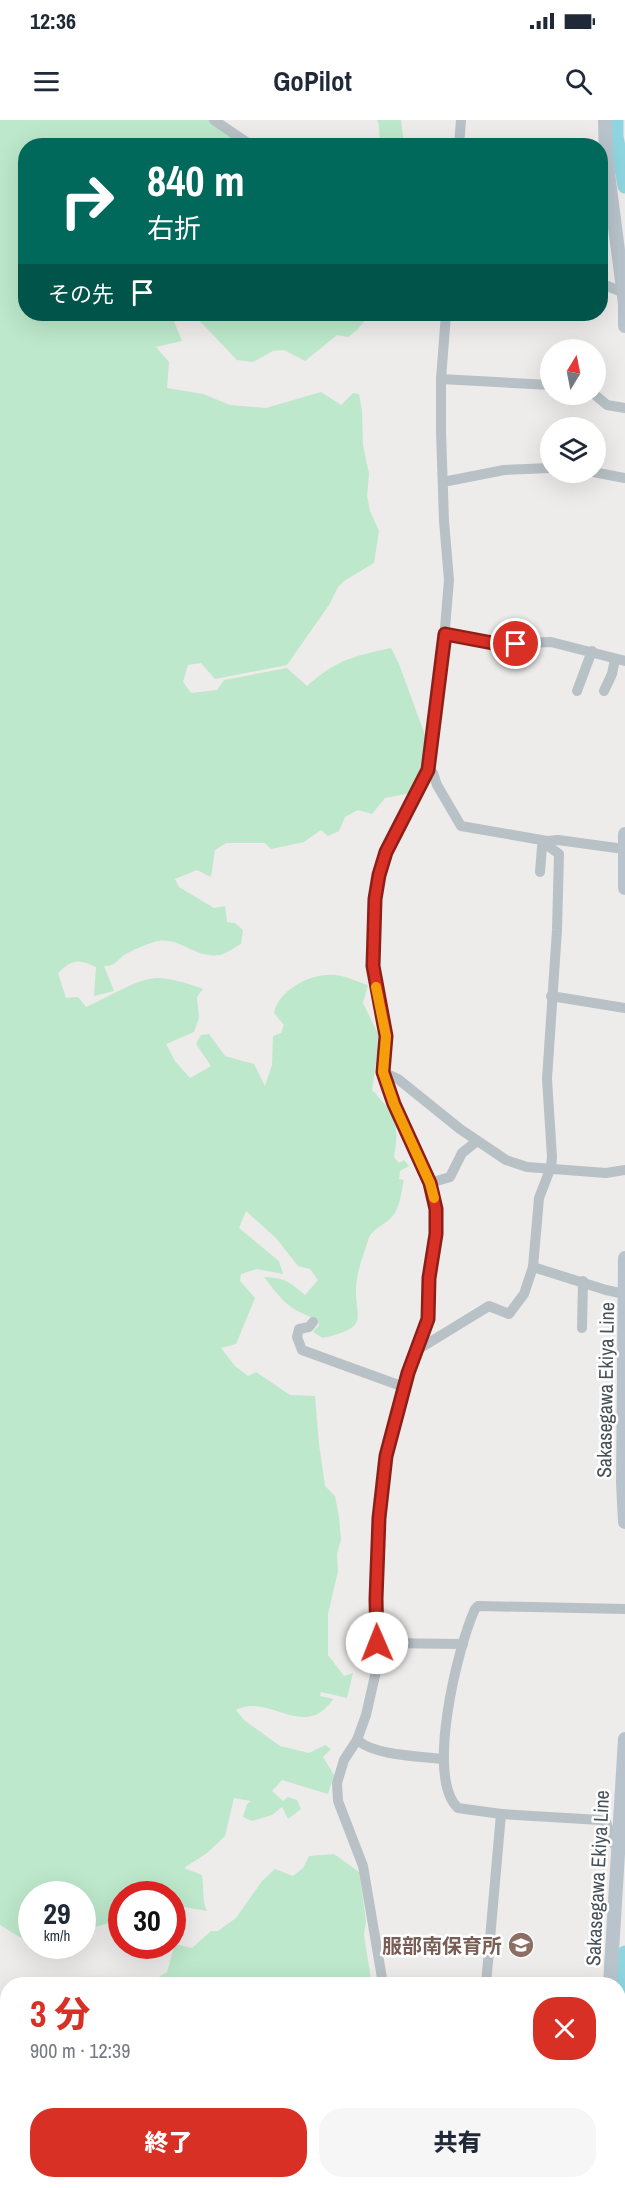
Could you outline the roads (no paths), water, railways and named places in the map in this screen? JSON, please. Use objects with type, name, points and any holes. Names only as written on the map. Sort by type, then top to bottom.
[{"type":"main road","points":[[605,120],[605,138]]},
{"type":"main road","points":[[608,207],[624,300],[625,326]]},
{"type":"main road","points":[[625,834],[625,888]]},
{"type":"main road","name":"Sakasegawa Ekiya Line","points":[[625,1258],[623,1483],[625,1522]]},
{"type":"main road","name":"Sakasegawa Ekiya Line","points":[[611,1977],[621,1890],[625,1739]]},
{"type":"street","points":[[214,120],[240,138]]},
{"type":"street","points":[[460,138],[461,120]]},
{"type":"street","points":[[608,289],[624,300]]},
{"type":"street","points":[[382,1977],[363,1866],[338,1801],[337,1784],[344,1760],[357,1740],[366,1715],[377,1666],[376,1599],[379,1518],[386,1456],[404,1387],[428,1319],[429,1278],[436,1234],[436,1209],[430,1183],[394,1104],[383,1072],[386,1036],[373,966],[375,899],[379,875],[386,852],[428,770],[445,634],[449,580],[443,482],[441,379],[445,321]]},
{"type":"street","points":[[441,379],[540,384]]},
{"type":"street","points":[[606,404],[625,408]]},
{"type":"street","points":[[443,482],[504,470],[540,468]]},
{"type":"street","points":[[606,474],[625,478]]},
{"type":"street","points":[[445,634],[498,644],[551,642],[620,660],[604,691]]},
{"type":"street","points":[[577,691],[592,651]]},
{"type":"street","points":[[428,770],[433,773],[437,785],[461,826],[547,841],[558,840],[624,849]]},
{"type":"street","points":[[540,872],[542,847],[547,841]]},
{"type":"street","points":[[419,1345],[422,1347],[489,1306],[509,1314],[524,1294],[533,1268],[539,1198],[551,1167],[547,1079],[557,930],[559,854],[548,845],[547,841]]},
{"type":"street","points":[[551,996],[625,1008]]},
{"type":"street","points":[[383,1072],[398,1079],[477,1141],[506,1160],[527,1167],[551,1167],[606,1173],[625,1170]]},
{"type":"street","points":[[430,1183],[450,1178],[462,1153],[477,1141]]},
{"type":"street","points":[[533,1268],[625,1294]]},
{"type":"street","points":[[582,1328],[583,1281]]},
{"type":"street","points":[[312,1322],[309,1327],[298,1329],[297,1337],[302,1350],[404,1387]]},
{"type":"street","points":[[622,1848],[614,1844],[606,1822],[600,1820],[501,1814],[458,1808],[453,1803],[449,1791],[444,1759],[454,1672],[472,1614],[478,1606],[625,1609]]},
{"type":"street","points":[[377,1643],[463,1644]]},
{"type":"street","points":[[357,1740],[364,1746],[402,1755],[444,1759]]},
{"type":"street","points":[[487,1977],[501,1814]]},
{"type":"waterway","points":[[616,120],[616,136],[625,186]]},
{"type":"waterway","points":[[623,1977],[625,1953]]},
{"type":"place","name":"服部南保育所","points":[[521,1945]]}]
